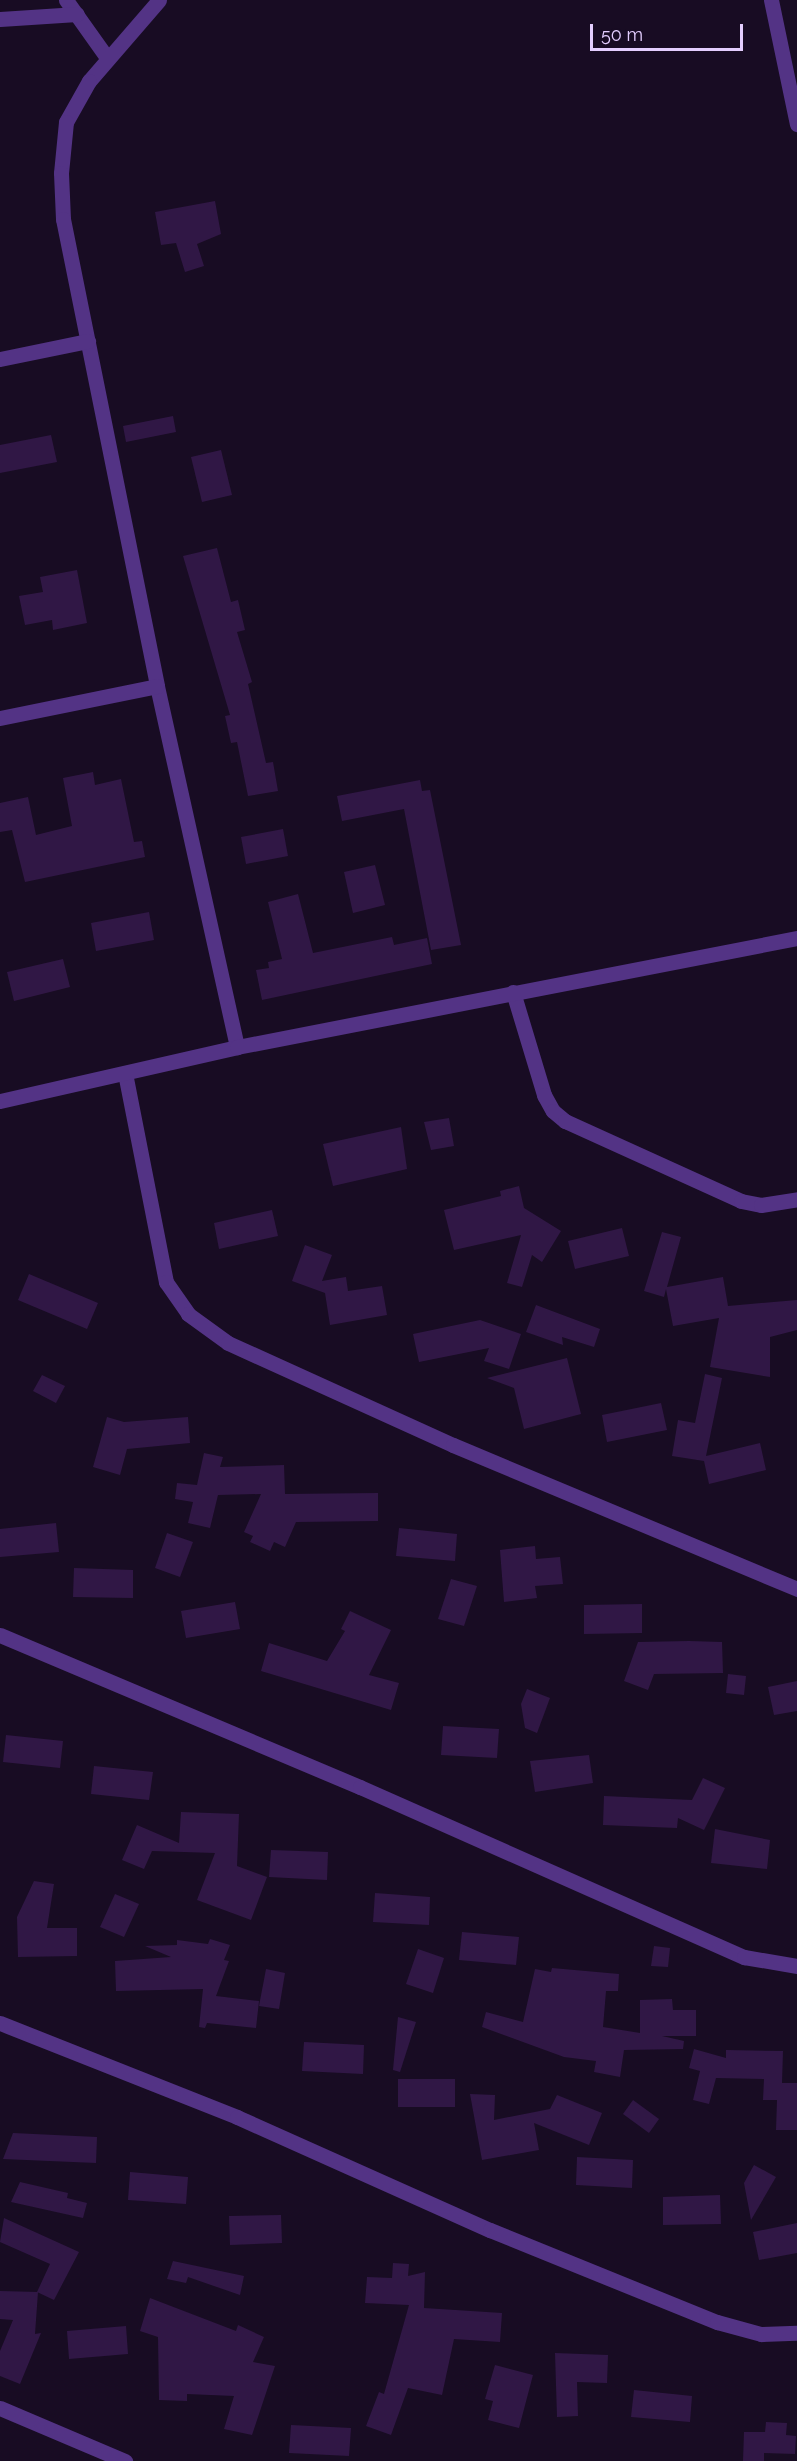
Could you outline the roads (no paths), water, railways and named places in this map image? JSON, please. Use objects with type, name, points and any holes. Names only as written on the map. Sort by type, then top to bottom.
[{"type":"street","points":[[66,0],[108,59]]},
{"type":"street","points":[[159,0],[89,81],[66,122],[61,173],[63,219],[157,686],[237,1047]]},
{"type":"street","points":[[771,0],[797,124]]},
{"type":"street","points":[[0,19],[77,14]]},
{"type":"street","points":[[0,359],[88,341]]},
{"type":"street","points":[[0,718],[157,686]]},
{"type":"street","points":[[0,1101],[237,1047],[797,938]]},
{"type":"street","points":[[513,992],[544,1095],[553,1112],[565,1121],[741,1201],[761,1204],[797,1199]]},
{"type":"street","points":[[125,1073],[166,1282],[188,1314],[228,1343],[367,1406],[797,1589]]},
{"type":"street","points":[[0,1635],[360,1787],[744,1958],[797,1966]]},
{"type":"street","points":[[0,2022],[237,2117],[490,2230],[717,2322],[760,2334],[797,2333]]},
{"type":"street","points":[[0,2408],[125,2461]]}]
